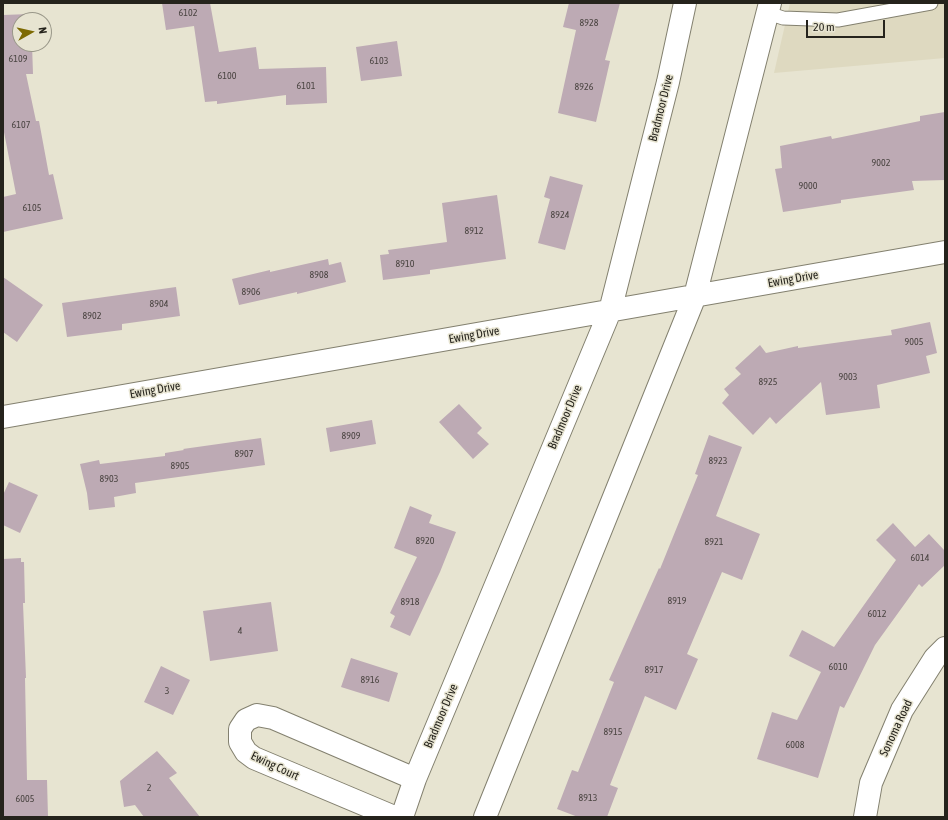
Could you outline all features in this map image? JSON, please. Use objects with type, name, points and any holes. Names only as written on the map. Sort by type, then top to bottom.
[{"type":"street","name":"Bradmoor Drive","points":[[402,817],[415,779],[610,311],[668,82],[685,3]]},
{"type":"street","points":[[485,817],[695,296],[769,8]]},
{"type":"street","name":"Ewing Drive","points":[[3,417],[945,252]]},
{"type":"street","name":"Sonoma Road","points":[[865,817],[871,784],[902,710],[935,658],[945,648]]},
{"type":"street","name":"Ewing Court","points":[[394,817],[254,758],[246,752],[240,742],[240,729],[246,720],[257,715],[273,718],[415,779]]},
{"type":"lane","points":[[769,8],[783,18],[838,20],[931,3]]},
{"type":"shaded area","points":[[790,3],[945,3],[945,58],[774,73]]},
{"type":"building","points":[[162,3],[210,3],[219,52],[256,47],[259,69],[326,67],[327,103],[286,105],[286,95],[217,104],[217,101],[205,102],[194,26],[166,30]]},
{"type":"building","points":[[569,3],[620,3],[605,60],[610,61],[596,122],[558,113],[576,30],[563,27]]},
{"type":"building","points":[[3,15],[12,15],[12,52],[32,52],[33,74],[26,74],[36,121],[39,121],[49,175],[53,174],[63,219],[3,232],[3,197],[16,194],[3,127]]},
{"type":"building","points":[[397,41],[402,76],[361,81],[356,47]]},
{"type":"building","points":[[945,112],[945,180],[912,181],[914,190],[841,200],[841,203],[783,212],[775,169],[782,168],[780,146],[831,136],[832,139],[920,121],[920,116]]},
{"type":"building","points":[[550,176],[583,185],[565,250],[538,243],[550,199],[544,197]]},
{"type":"building","points":[[497,195],[506,259],[430,270],[430,274],[383,280],[380,255],[389,254],[388,250],[447,242],[442,203]]},
{"type":"building","points":[[328,259],[329,265],[341,262],[346,282],[297,294],[297,292],[239,305],[232,279]]},
{"type":"building","points":[[3,277],[43,305],[17,342],[3,332]]},
{"type":"building","points":[[176,287],[180,316],[122,324],[122,330],[67,337],[62,303]]},
{"type":"building","points":[[930,322],[937,353],[926,356],[930,373],[877,385],[880,408],[826,415],[821,382],[776,424],[770,417],[753,435],[722,403],[729,395],[724,389],[741,374],[735,368],[760,345],[766,353],[798,346],[798,348],[892,335],[891,330]]},
{"type":"building","points":[[459,404],[482,428],[477,433],[489,444],[473,459],[439,422]]},
{"type":"building","points":[[372,420],[376,444],[330,452],[326,428]]},
{"type":"building","points":[[709,435],[742,447],[716,516],[760,534],[742,580],[722,572],[687,654],[698,659],[676,710],[645,696],[610,785],[618,788],[607,817],[578,817],[557,809],[572,770],[578,772],[614,682],[609,680],[659,568],[660,569],[698,475],[695,474]]},
{"type":"building","points":[[261,438],[265,465],[135,483],[136,493],[114,497],[115,507],[89,510],[87,493],[80,464],[99,460],[100,464],[165,456],[165,453],[184,450],[183,449]]},
{"type":"building","points":[[9,482],[38,495],[20,533],[3,525],[3,495]]},
{"type":"building","points":[[410,506],[432,515],[429,523],[456,532],[440,572],[410,636],[390,627],[395,616],[390,613],[417,557],[394,548]]},
{"type":"building","points":[[893,523],[915,547],[929,534],[945,551],[945,565],[922,587],[919,584],[875,645],[844,708],[840,706],[818,778],[757,759],[772,712],[797,720],[821,672],[789,656],[802,630],[834,647],[896,560],[876,540]]},
{"type":"building","points":[[21,558],[21,562],[24,562],[25,603],[23,603],[26,678],[27,780],[47,780],[48,817],[3,817],[3,559]]},
{"type":"building","points":[[271,602],[278,651],[210,661],[203,611]]},
{"type":"building","points":[[351,658],[398,673],[389,702],[341,687]]},
{"type":"building","points":[[161,666],[190,680],[173,715],[144,702]]},
{"type":"building","points":[[157,751],[177,773],[169,778],[200,817],[144,817],[135,805],[124,807],[120,781]]}]
